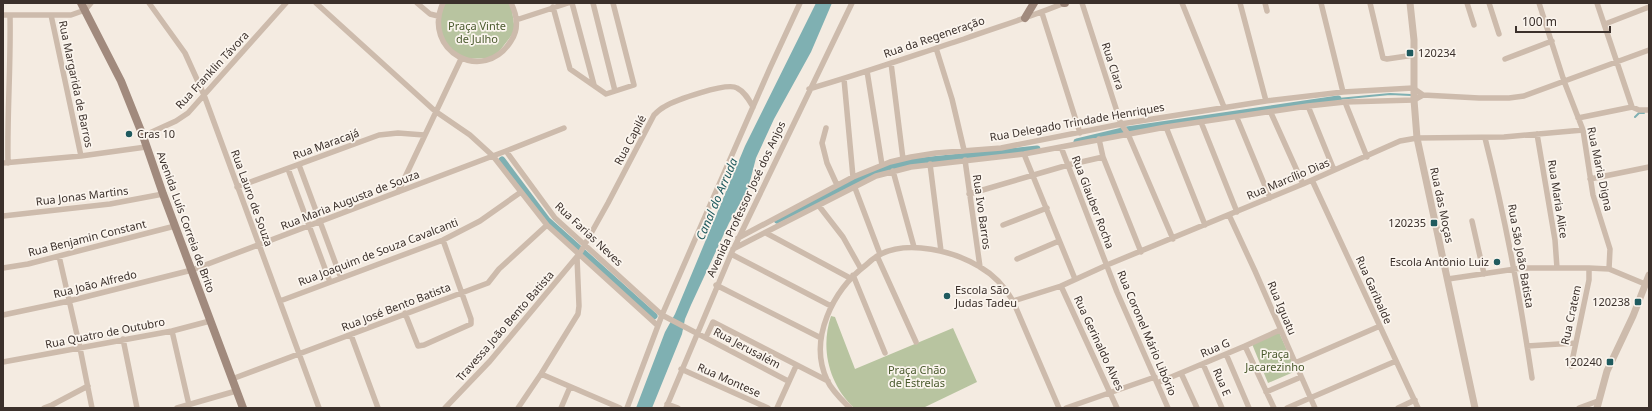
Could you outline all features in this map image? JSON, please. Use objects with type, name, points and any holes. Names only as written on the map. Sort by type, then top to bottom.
[{"type":"main road","points":[[1025,18],[1034,3]]},
{"type":"main road","name":"Avenida Luís Correia de Brito","points":[[86,5],[121,82],[143,136],[162,194],[243,408]]},
{"type":"street","name":"Rua Lauro de Souza","points":[[149,3],[185,53],[204,95],[258,246],[280,301],[319,408]]},
{"type":"street","name":"Rua Franklin Távora","points":[[143,136],[182,118],[286,3]]},
{"type":"street","name":"Rua Farias Neves","points":[[316,3],[435,111],[470,135],[493,156],[547,224],[578,255],[657,325]]},
{"type":"street","points":[[417,3],[430,14],[438,16]]},
{"type":"street","points":[[443,3],[438,16],[438,28],[442,42],[450,52],[472,62],[485,61],[496,57],[507,48],[513,38],[516,20],[511,3]]},
{"type":"street","points":[[516,20],[568,3]]},
{"type":"street","points":[[572,3],[594,85]]},
{"type":"street","points":[[593,3],[615,91]]},
{"type":"street","points":[[553,7],[570,69],[606,94],[634,85],[613,3]]},
{"type":"street","points":[[627,408],[657,325],[800,3]]},
{"type":"street","name":"Avenida Professor José dos Anjos","points":[[666,406],[716,285],[809,89],[852,3]]},
{"type":"street","name":"Rua da Regeneração","points":[[809,89],[844,79],[1042,13],[1064,3]]},
{"type":"street","name":"Rua Clara","points":[[1082,3],[1125,129],[1173,239]]},
{"type":"street","points":[[1182,3],[1224,108]]},
{"type":"street","points":[[1240,3],[1266,101]]},
{"type":"street","points":[[1265,3],[1267,11]]},
{"type":"street","points":[[1321,3],[1342,92]]},
{"type":"street","points":[[1370,3],[1383,58],[1387,59],[1414,55]]},
{"type":"street","name":"Rua das Moças","points":[[1410,3],[1414,55],[1413,88],[1417,138],[1475,408]]},
{"type":"street","points":[[1467,3],[1474,26]]},
{"type":"street","points":[[1489,3],[1499,34]]},
{"type":"street","name":"Rua Maria Digna","points":[[1539,3],[1569,96],[1582,130],[1593,195],[1610,248],[1609,269]]},
{"type":"street","points":[[1597,3],[1618,61],[1632,107]]},
{"type":"street","points":[[3,16],[71,15],[86,5]]},
{"type":"street","points":[[1605,24],[1649,7]]},
{"type":"street","points":[[1042,13],[1080,133]]},
{"type":"street","name":"Rua Margarida de Barros","points":[[51,15],[81,156]]},
{"type":"street","points":[[10,16],[11,64],[5,163],[81,156],[146,146]]},
{"type":"street","points":[[1505,59],[1552,41]]},
{"type":"street","points":[[936,48],[952,99],[964,150]]},
{"type":"street","points":[[1414,100],[1423,95],[1509,98],[1524,96],[1649,50]]},
{"type":"street","points":[[398,192],[461,58]]},
{"type":"street","points":[[891,63],[903,159]]},
{"type":"street","points":[[867,71],[882,165]]},
{"type":"street","points":[[844,79],[853,177]]},
{"type":"street","name":"Rua Capilé","points":[[578,255],[654,115],[662,108],[674,101],[723,86],[737,87],[744,93],[753,107]]},
{"type":"street","points":[[1413,88],[1423,95]]},
{"type":"street","name":"Rua Delegado Trindade Henriques","points":[[732,251],[876,176],[893,171],[930,164],[1024,154],[1100,139],[1125,129],[1224,108],[1266,101],[1342,92],[1413,88]]},
{"type":"street","name":"Rua Delegado Trindade Henriques","points":[[738,238],[853,177],[882,165],[903,159],[936,153],[1014,146],[1080,133],[1166,127],[1271,113],[1308,106],[1345,102],[1414,100]]},
{"type":"street","points":[[1345,102],[1367,157]]},
{"type":"street","points":[[1308,106],[1334,170]]},
{"type":"street","points":[[1578,118],[1632,107],[1639,110],[1649,110]]},
{"type":"street","points":[[1271,113],[1302,184]]},
{"type":"street","points":[[1237,118],[1270,198]]},
{"type":"street","points":[[1201,122],[1237,212]]},
{"type":"street","points":[[1166,127],[1205,225]]},
{"type":"street","points":[[493,156],[564,128]]},
{"type":"street","points":[[826,128],[822,144],[827,163],[838,185]]},
{"type":"street","name":"Rua Marcílio Dias","points":[[1013,301],[1061,286],[1107,265],[1173,239],[1367,157],[1400,141],[1417,138],[1485,138],[1582,130]]},
{"type":"street","name":"Rua Maracajá","points":[[237,187],[379,135],[398,133],[424,135]]},
{"type":"street","name":"Rua Maria Alice","points":[[1537,134],[1555,240],[1558,268]]},
{"type":"street","name":"Rua São João Batista","points":[[1485,138],[1500,198],[1514,269],[1532,378]]},
{"type":"street","points":[[1100,139],[1103,157],[1141,252]]},
{"type":"street","name":"Rua Glauber Rocha","points":[[1061,147],[1107,265]]},
{"type":"street","name":"Rua Farias Neves","points":[[506,151],[548,210],[564,228],[662,315],[690,329]]},
{"type":"street","points":[[1024,154],[1075,279]]},
{"type":"street","name":"Rua Maria Augusta de Souza","points":[[192,270],[493,156]]},
{"type":"street","points":[[969,194],[1068,165],[1103,157]]},
{"type":"street","name":"Rua Ivo Barros","points":[[965,160],[980,267]]},
{"type":"street","points":[[930,164],[941,251]]},
{"type":"street","points":[[299,165],[341,278]]},
{"type":"street","points":[[1590,179],[1649,167]]},
{"type":"street","points":[[288,169],[330,282]]},
{"type":"street","points":[[893,171],[914,247]]},
{"type":"street","name":"Rua Garibalde","points":[[1312,180],[1418,408]]},
{"type":"street","points":[[855,188],[879,255],[916,342]]},
{"type":"street","name":"Rua Joaquim de Souza Cavalcanti","points":[[280,301],[443,240],[480,221],[521,192]]},
{"type":"street","name":"Rua Jonas Martins","points":[[3,216],[110,204],[162,194]]},
{"type":"street","points":[[819,206],[843,237],[861,269]]},
{"type":"street","points":[[1003,225],[1047,208]]},
{"type":"street","name":"Rua Iguatu","points":[[1229,215],[1315,408]]},
{"type":"street","points":[[1472,221],[1484,274]]},
{"type":"street","name":"Rua José Bento Batista","points":[[232,379],[488,283],[499,269],[547,224]]},
{"type":"street","name":"Rua Benjamin Constant","points":[[3,268],[59,256],[175,226]]},
{"type":"street","points":[[766,233],[852,277],[885,353]]},
{"type":"street","points":[[405,313],[418,346],[424,345],[471,324],[471,319],[443,240]]},
{"type":"street","points":[[1017,258],[1059,241]]},
{"type":"street","points":[[850,408],[832,389],[828,381],[823,362],[821,338],[824,324],[831,306],[852,277],[879,255],[890,251],[914,247],[941,251],[980,267],[1005,287],[1013,301],[1059,408]]},
{"type":"street","points":[[732,251],[831,306]]},
{"type":"street","points":[[518,408],[578,314],[578,255]]},
{"type":"street","name":"Travessa João Bento Batista","points":[[445,408],[490,361],[578,255]]},
{"type":"street","points":[[59,256],[92,408]]},
{"type":"street","name":"Rua Coronel Mário Libório","points":[[1107,265],[1117,292],[1168,408]]},
{"type":"street","points":[[1448,279],[1514,269],[1589,268],[1609,269],[1645,284]]},
{"type":"street","name":"Rua Cratem","points":[[1571,366],[1589,280],[1589,268]]},
{"type":"street","name":"Rua João Alfredo","points":[[3,315],[69,302],[192,270]]},
{"type":"street","points":[[1579,408],[1597,404],[1607,371],[1649,275]]},
{"type":"street","points":[[716,285],[821,338]]},
{"type":"street","name":"Rua Gerinaldo Alves","points":[[1061,286],[1118,408]]},
{"type":"street","name":"Rua Quatro de Outubro","points":[[3,362],[172,331],[210,321]]},
{"type":"street","points":[[706,338],[713,322],[796,366],[828,381]]},
{"type":"street","points":[[1295,363],[1380,326]]},
{"type":"street","name":"Rua Jerusalém","points":[[690,329],[788,382]]},
{"type":"street","name":"Rua G","points":[[1066,408],[1111,393],[1181,373],[1280,330]]},
{"type":"street","points":[[172,331],[190,405]]},
{"type":"street","points":[[352,335],[378,408]]},
{"type":"street","points":[[123,339],[137,408]]},
{"type":"street","points":[[1527,346],[1575,343]]},
{"type":"street","points":[[1245,346],[1274,408]]},
{"type":"street","points":[[1226,354],[1249,408]]},
{"type":"street","points":[[1287,408],[1396,361]]},
{"type":"street","name":"Rua E","points":[[1203,364],[1222,408]]},
{"type":"street","points":[[777,408],[796,366]]},
{"type":"street","name":"Rua Montese","points":[[681,369],[768,408]]},
{"type":"street","points":[[1181,373],[1197,408]]},
{"type":"street","points":[[541,374],[620,408]]},
{"type":"street","points":[[1266,392],[1302,377]]},
{"type":"street","points":[[44,408],[88,386]]},
{"type":"street","points":[[561,408],[570,387]]},
{"type":"street","points":[[177,408],[236,391]]},
{"type":"street","points":[[1398,408],[1415,400]]},
{"type":"street","points":[[666,406],[678,408]]},
{"type":"green space","name":"Praça Vinte de Julho","points":[[443,3],[511,3],[515,31],[494,58],[461,59],[442,41],[438,16]]},
{"type":"green space","name":"Praça Chão de Estrelas","points":[[831,316],[835,317],[855,369],[953,328],[977,382],[923,408],[854,408],[845,399],[838,388],[829,365],[826,341]]},
{"type":"green space","name":"Praça Jacarezinho","points":[[1279,332],[1296,371],[1268,383],[1252,344]]},
{"type":"water","points":[[816,3],[832,3],[811,52],[774,119],[756,158],[748,189],[729,223],[691,305],[685,319],[682,334],[652,408],[636,408],[665,332],[675,314],[745,146]]},
{"type":"waterway","points":[[1338,99],[1390,94],[1411,95]]},
{"type":"waterway","points":[[1077,142],[1127,130],[1338,99]]},
{"type":"waterway","points":[[1635,117],[1639,113],[1644,113]]},
{"type":"waterway","points":[[777,220],[855,181],[886,168],[912,162],[1037,149]]},
{"type":"waterway","points":[[502,160],[547,220],[654,316]]},
{"type":"place","name":"120234","points":[[1410,53]]},
{"type":"place","name":"Cras 10","points":[[129,134]]},
{"type":"place","name":"120235","points":[[1434,223]]},
{"type":"place","name":"Escola Antônio Luiz","points":[[1497,262]]},
{"type":"place","name":"Escola São Judas Tadeu","points":[[947,296]]},
{"type":"place","name":"120238","points":[[1638,302]]},
{"type":"place","name":"120240","points":[[1610,362]]},
{"type":"water label","name":"Canal do Arruda","points":[[717,199]]}]
